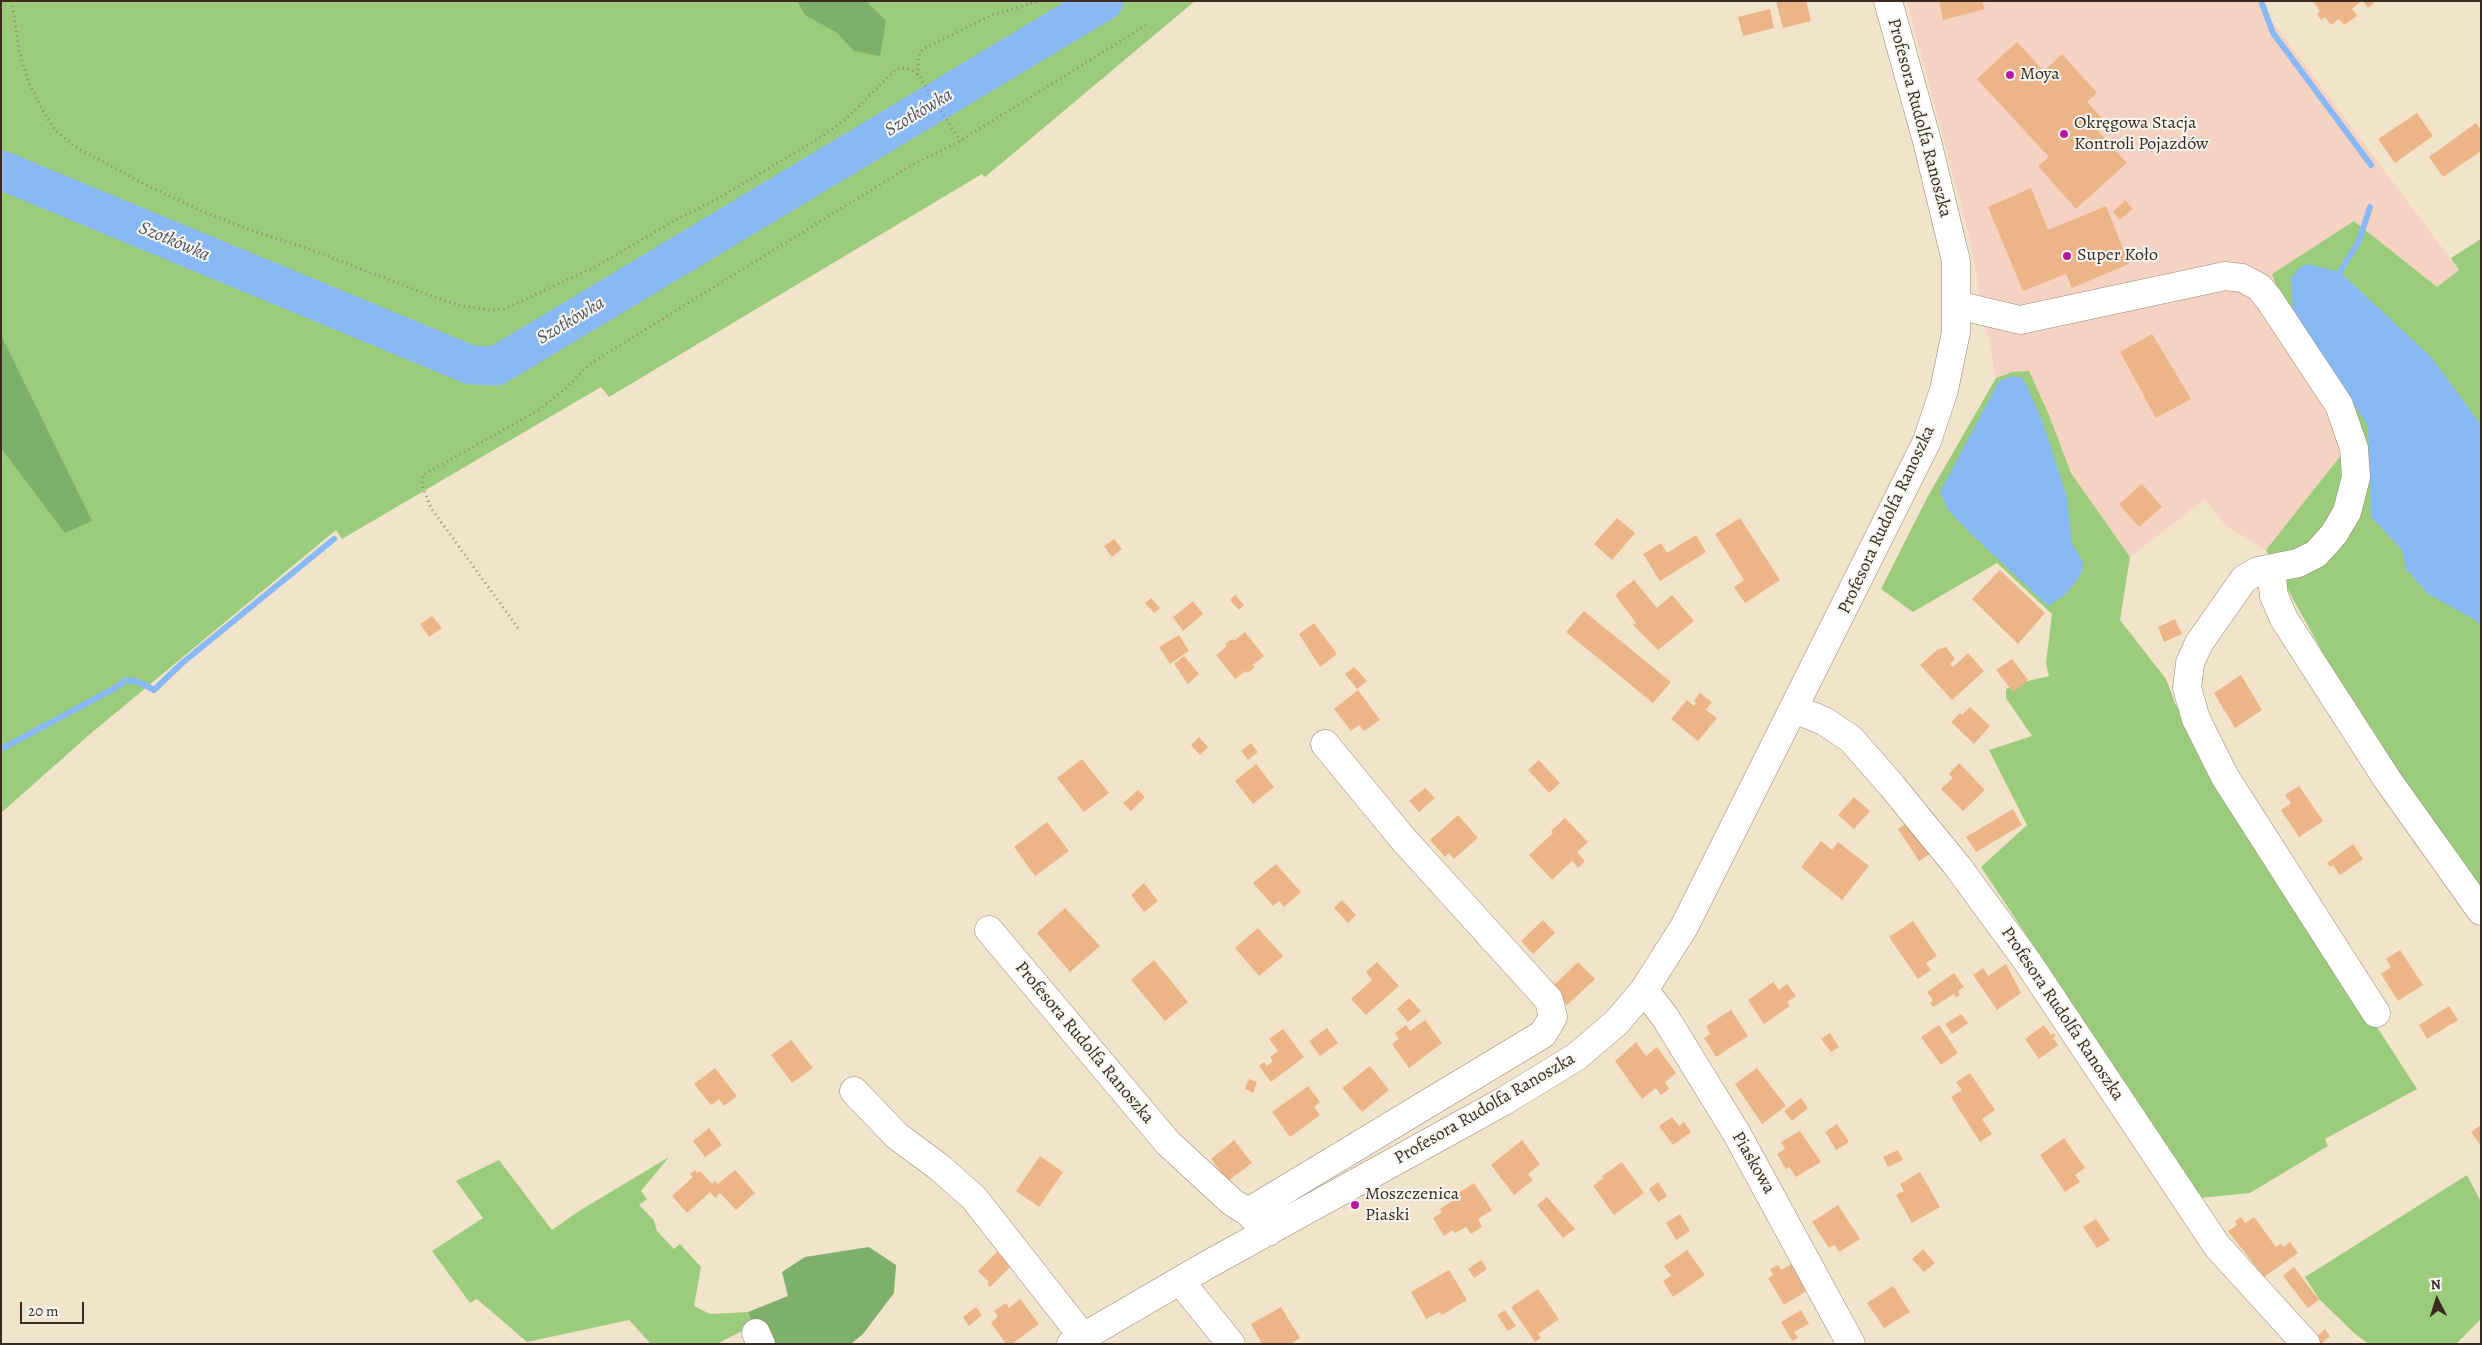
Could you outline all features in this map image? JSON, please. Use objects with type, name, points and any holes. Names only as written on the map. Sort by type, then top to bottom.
[{"type":"street","name":"Profesora Rudolfa Ranoszka","points":[[1077,1341],[1180,1281],[1504,1101],[1576,1057],[1617,1022],[1644,990],[1684,927],[1795,709],[1927,441],[1944,390],[1956,332],[1956,261],[1945,211],[1888,1]]},
{"type":"street","points":[[1957,305],[2020,320],[2225,276],[2242,278],[2259,287],[2314,364],[2339,405],[2354,448],[2356,477],[2348,512],[2334,534],[2316,554],[2298,562],[2258,571],[2244,580],[2193,655],[2188,675],[2188,692],[2196,719],[2240,801],[2375,1012]]},
{"type":"street","points":[[2271,568],[2274,596],[2297,640],[2387,779],[2481,911]]},
{"type":"street","name":"Profesora Rudolfa Ranoszka","points":[[1795,709],[1824,721],[1851,740],[1892,786],[1958,867],[2027,962],[2217,1246],[2306,1344]]},
{"type":"street","name":"Profesora Rudolfa Ranoszka","points":[[1248,1212],[1543,1034],[1553,1016],[1549,1000],[1408,844],[1325,744]]},
{"type":"street","name":"Profesora Rudolfa Ranoszka","points":[[989,930],[1168,1143],[1232,1202],[1248,1212],[1268,1232]]},
{"type":"street","name":"Piaskowa","points":[[1644,990],[1665,1017],[1741,1142],[1852,1344]]},
{"type":"street","points":[[854,1091],[897,1136],[939,1167],[974,1198],[1077,1341]]},
{"type":"street","points":[[1180,1281],[1231,1344]]},
{"type":"path","points":[[12,1],[19,51],[39,106],[56,130],[87,154],[148,186],[253,231],[304,247],[442,300],[490,310],[518,305],[595,267],[672,222],[719,198],[820,138],[846,119],[896,69],[905,68],[918,76],[960,141]]},
{"type":"path","points":[[918,76],[918,58],[922,50],[931,44],[992,15],[1040,1]]},
{"type":"path","points":[[518,628],[430,508],[422,485],[423,475],[537,411],[599,358],[910,166],[960,141],[1148,24]]},
{"type":"shaded area","points":[[1907,1],[2257,1],[2459,270],[2437,287],[2354,221],[2361,430],[2266,550],[2226,526],[2205,499],[2130,557],[2071,473],[2049,415],[2029,371],[2012,372],[1996,378],[1969,236]]},
{"type":"green space","points":[[1,1],[1195,1],[985,177],[982,174],[609,397],[601,387],[342,539],[336,530],[89,735],[1,813]]},
{"type":"green space","points":[[797,1],[866,1],[886,21],[880,56],[854,51],[836,32],[805,15]]},
{"type":"green space","points":[[2354,221],[2437,287],[2459,270],[2451,258],[2481,239],[2481,896],[2340,684],[2266,550],[2361,430],[2285,310],[2272,274]]},
{"type":"green space","points":[[1,335],[92,521],[65,533],[1,448]]},
{"type":"green space","points":[[2029,371],[2049,415],[2071,473],[2130,557],[2120,620],[2166,679],[2175,703],[2321,940],[2417,1089],[2325,1139],[2328,1146],[2250,1193],[2199,1198],[2147,1116],[1981,867],[2027,825],[1989,750],[2032,736],[2006,698],[2006,689],[2020,683],[2049,676],[2046,663],[2052,614],[1997,563],[1913,612],[1881,589],[1928,496],[1996,378],[2012,372]]},
{"type":"green space","points":[[669,1157],[641,1191],[647,1199],[639,1205],[654,1220],[657,1231],[674,1249],[680,1244],[701,1267],[694,1306],[710,1314],[748,1312],[753,1325],[717,1344],[651,1344],[629,1320],[527,1342],[477,1299],[470,1303],[432,1251],[483,1218],[456,1181],[499,1160],[552,1230],[579,1211]]},
{"type":"green space","points":[[2467,1175],[2481,1202],[2481,1319],[2456,1344],[2369,1344],[2355,1334],[2319,1299],[2305,1277]]},
{"type":"green space","points":[[869,1247],[896,1265],[894,1293],[863,1334],[851,1344],[777,1344],[763,1336],[753,1325],[748,1312],[788,1296],[782,1272],[805,1257]]},
{"type":"water","points":[[2307,264],[2340,272],[2432,358],[2481,425],[2481,629],[2477,621],[2428,594],[2406,569],[2402,550],[2371,517],[2368,426],[2318,349],[2293,317],[2291,278],[2300,267]]},
{"type":"water","points":[[2012,376],[2023,378],[2042,420],[2067,497],[2072,543],[2083,562],[2082,572],[2075,583],[2064,596],[2048,606],[1948,510],[1940,492],[1999,381]]},
{"type":"building","points":[[1776,1],[1806,1],[1811,21],[1783,28]]},
{"type":"building","points":[[1939,1],[1982,1],[1985,9],[1943,20]]},
{"type":"building","points":[[2313,1],[2361,1],[2352,9],[2357,16],[2344,25],[2339,19],[2331,25],[2325,17],[2321,20],[2317,14],[2320,11]]},
{"type":"building","points":[[2363,1],[2376,1],[2368,8]]},
{"type":"building","points":[[1770,9],[1774,28],[1743,36],[1738,17]]},
{"type":"building","name":"Okręgowa Stacja Kontroli Pojazdów","points":[[2017,42],[2044,71],[2062,54],[2097,93],[2087,102],[2106,123],[2098,131],[2127,163],[2076,209],[2038,166],[2049,157],[1977,79]]},
{"type":"building","points":[[2417,113],[2433,136],[2395,163],[2378,139]]},
{"type":"building","points":[[2476,123],[2481,131],[2481,151],[2443,177],[2429,157]]},
{"type":"building","name":"Super Koło","points":[[2031,188],[2048,230],[2106,206],[2129,264],[2072,288],[2066,274],[2023,291],[1988,207]]},
{"type":"building","points":[[2125,200],[2133,209],[2120,220],[2113,212]]},
{"type":"building","points":[[2152,334],[2191,399],[2156,418],[2120,352]]},
{"type":"building","points":[[2142,484],[2162,507],[2139,527],[2119,504]]},
{"type":"building","points":[[1617,518],[1635,533],[1612,560],[1594,544]]},
{"type":"building","points":[[1740,518],[1780,580],[1745,603],[1734,587],[1744,580],[1715,534]]},
{"type":"building","points":[[1696,535],[1706,552],[1660,581],[1643,554],[1661,543],[1667,553]]},
{"type":"building","points":[[1114,539],[1122,549],[1112,557],[1104,546]]},
{"type":"building","points":[[2000,570],[2045,613],[2018,644],[1972,599]]},
{"type":"building","points":[[1634,580],[1657,608],[1672,595],[1694,621],[1658,650],[1633,625],[1636,623],[1615,595]]},
{"type":"building","points":[[1235,595],[1244,605],[1239,610],[1230,600]]},
{"type":"building","points":[[1151,598],[1160,608],[1154,613],[1145,603]]},
{"type":"building","points":[[1193,601],[1203,614],[1183,631],[1173,617]]},
{"type":"building","points":[[1584,611],[1671,682],[1653,703],[1566,632]]},
{"type":"building","points":[[432,616],[442,628],[429,637],[420,624]]},
{"type":"building","points":[[2175,619],[2182,634],[2164,642],[2158,627]]},
{"type":"building","points":[[1314,623],[1337,654],[1320,667],[1299,634]]},
{"type":"building","points":[[1245,632],[1264,656],[1253,665],[1255,667],[1248,673],[1246,671],[1235,679],[1216,655],[1227,646],[1225,644],[1232,639],[1234,641]]},
{"type":"building","points":[[1179,635],[1189,651],[1170,664],[1159,647]]},
{"type":"building","points":[[1946,647],[1955,659],[1950,664],[1953,667],[1968,653],[1984,671],[1952,700],[1920,665],[1937,650]]},
{"type":"building","points":[[1184,656],[1199,674],[1188,684],[1174,664]]},
{"type":"building","points":[[2012,659],[2028,680],[2013,692],[1996,670]]},
{"type":"building","points":[[1354,667],[1367,681],[1357,689],[1345,674]]},
{"type":"building","points":[[2241,675],[2262,710],[2235,728],[2214,693]]},
{"type":"building","points":[[1358,690],[1380,720],[1364,731],[1359,725],[1351,731],[1334,709]]},
{"type":"building","points":[[1700,693],[1712,702],[1706,710],[1717,718],[1698,741],[1671,719],[1687,700],[1694,706],[1696,703],[1694,701]]},
{"type":"building","points":[[1970,707],[1990,726],[1974,744],[1951,722]]},
{"type":"building","points":[[1199,737],[1208,747],[1200,755],[1191,745]]},
{"type":"building","points":[[1251,743],[1258,752],[1248,760],[1241,751]]},
{"type":"building","points":[[1082,759],[1109,793],[1084,812],[1057,778]]},
{"type":"building","points":[[1539,760],[1560,783],[1549,793],[1528,770]]},
{"type":"building","points":[[1959,763],[1985,790],[1963,811],[1941,789],[1953,778],[1949,774]]},
{"type":"building","points":[[1256,764],[1274,787],[1253,804],[1235,781]]},
{"type":"building","points":[[2299,786],[2323,821],[2299,837],[2281,810],[2291,803],[2285,795]]},
{"type":"building","points":[[1425,788],[1435,798],[1419,812],[1409,801]]},
{"type":"building","points":[[1138,790],[1145,797],[1131,811],[1123,803]]},
{"type":"building","points":[[1854,797],[1870,811],[1854,829],[1838,815]]},
{"type":"building","points":[[2013,809],[2022,825],[1976,852],[1966,837]]},
{"type":"building","points":[[1458,815],[1478,838],[1454,859],[1449,853],[1445,857],[1430,840]]},
{"type":"building","points":[[1565,818],[1588,842],[1577,852],[1585,861],[1578,868],[1572,861],[1552,880],[1529,855],[1553,833],[1551,831]]},
{"type":"building","points":[[1910,821],[1931,853],[1919,861],[1898,829]]},
{"type":"building","points":[[1047,822],[1069,851],[1035,876],[1014,847]]},
{"type":"building","points":[[1821,841],[1832,850],[1838,842],[1869,866],[1842,900],[1801,867]]},
{"type":"building","points":[[2353,844],[2363,859],[2340,875],[2333,865],[2330,867],[2327,863]]},
{"type":"building","points":[[1276,864],[1301,892],[1284,907],[1279,901],[1273,906],[1253,883]]},
{"type":"building","points":[[1144,883],[1158,901],[1144,912],[1131,895]]},
{"type":"building","points":[[1342,900],[1356,915],[1348,923],[1334,908]]},
{"type":"building","points":[[1065,908],[1100,946],[1070,972],[1037,933]]},
{"type":"building","points":[[1543,920],[1555,933],[1533,954],[1521,941]]},
{"type":"building","points":[[1913,921],[1937,956],[1926,963],[1931,970],[1918,979],[1889,937]]},
{"type":"building","points":[[1258,928],[1283,956],[1259,976],[1235,948]]},
{"type":"building","points":[[2400,950],[2423,985],[2398,1001],[2381,974],[2391,967],[2386,959]]},
{"type":"building","points":[[1154,960],[1188,1002],[1165,1021],[1131,980]]},
{"type":"building","points":[[1377,962],[1399,986],[1366,1015],[1351,999],[1372,980],[1366,972]]},
{"type":"building","points":[[1578,962],[1595,979],[1567,1005],[1551,988]]},
{"type":"building","points":[[2006,964],[2021,993],[1997,1010],[1973,975],[1983,968],[1988,976]]},
{"type":"building","points":[[1954,973],[1964,987],[1958,991],[1960,995],[1956,998],[1954,994],[1933,1007],[1930,1003],[1933,1000],[1927,992]]},
{"type":"building","points":[[1773,982],[1779,990],[1787,984],[1796,996],[1787,1002],[1790,1006],[1764,1024],[1748,1000]]},
{"type":"building","points":[[1409,998],[1421,1011],[1408,1022],[1397,1009]]},
{"type":"building","points":[[2449,1006],[2458,1020],[2427,1039],[2419,1025]]},
{"type":"building","points":[[1731,1010],[1748,1036],[1716,1057],[1704,1038],[1710,1034],[1706,1026]]},
{"type":"building","points":[[1961,1014],[1968,1023],[1952,1034],[1945,1024]]},
{"type":"building","points":[[1425,1020],[1442,1043],[1409,1068],[1392,1044],[1399,1039],[1395,1033],[1406,1025],[1410,1031]]},
{"type":"building","points":[[1939,1025],[1958,1053],[1941,1065],[1921,1037]]},
{"type":"building","points":[[2044,1025],[2051,1035],[2054,1033],[2056,1036],[2053,1038],[2058,1045],[2039,1059],[2025,1039]]},
{"type":"building","points":[[1327,1028],[1338,1043],[1320,1056],[1309,1041]]},
{"type":"building","points":[[1283,1029],[1304,1057],[1271,1082],[1259,1066],[1264,1062],[1267,1066],[1273,1061],[1270,1057],[1278,1051],[1269,1039]]},
{"type":"building","points":[[1830,1033],[1839,1047],[1831,1052],[1821,1039]]},
{"type":"building","points":[[791,1040],[813,1068],[792,1083],[771,1055]]},
{"type":"building","points":[[1636,1042],[1646,1056],[1657,1047],[1676,1073],[1665,1082],[1669,1089],[1661,1095],[1656,1088],[1642,1099],[1615,1061]]},
{"type":"building","points":[[1370,1066],[1389,1090],[1362,1112],[1342,1088]]},
{"type":"building","points":[[715,1068],[737,1096],[724,1106],[719,1099],[711,1105],[694,1084]]},
{"type":"building","points":[[1757,1068],[1786,1106],[1762,1124],[1735,1084]]},
{"type":"building","points":[[1970,1073],[1995,1110],[1982,1119],[1992,1134],[1980,1142],[1951,1097],[1962,1090],[1956,1082]]},
{"type":"building","points":[[1249,1079],[1257,1082],[1253,1093],[1245,1089]]},
{"type":"building","points":[[1308,1086],[1320,1102],[1314,1107],[1320,1115],[1290,1137],[1272,1112]]},
{"type":"building","points":[[1801,1098],[1808,1108],[1792,1121],[1784,1111]]},
{"type":"building","points":[[1672,1117],[1679,1126],[1684,1122],[1691,1132],[1673,1145],[1659,1126]]},
{"type":"building","points":[[1837,1124],[1849,1142],[1836,1150],[1825,1132]]},
{"type":"building","points":[[2481,1125],[2481,1146],[2471,1132]]},
{"type":"building","points":[[709,1128],[722,1145],[705,1157],[693,1141]]},
{"type":"building","points":[[1800,1131],[1821,1162],[1796,1177],[1789,1167],[1786,1169],[1777,1154],[1785,1149],[1781,1142]]},
{"type":"building","points":[[2064,1138],[2085,1168],[2075,1175],[2080,1182],[2065,1192],[2040,1155]]},
{"type":"building","points":[[1234,1140],[1252,1163],[1228,1181],[1211,1159]]},
{"type":"building","points":[[1522,1140],[1540,1164],[1528,1174],[1533,1180],[1514,1195],[1491,1165]]},
{"type":"building","points":[[1898,1150],[1903,1160],[1888,1167],[1883,1157]]},
{"type":"building","points":[[1040,1156],[1063,1172],[1039,1207],[1016,1191]]},
{"type":"building","points":[[1622,1162],[1644,1193],[1614,1215],[1593,1186],[1603,1178],[1602,1176]]},
{"type":"building","points":[[695,1170],[697,1173],[700,1171],[712,1184],[715,1181],[718,1184],[735,1170],[755,1193],[736,1210],[720,1193],[715,1198],[710,1192],[687,1213],[672,1196],[693,1177],[690,1174]]},
{"type":"building","points":[[1920,1172],[1940,1207],[1912,1223],[1896,1195],[1904,1191],[1900,1184]]},
{"type":"building","points":[[1658,1182],[1667,1196],[1658,1202],[1649,1189]]},
{"type":"building","points":[[1474,1183],[1492,1210],[1478,1219],[1482,1227],[1471,1234],[1466,1227],[1455,1233],[1453,1230],[1444,1236],[1433,1218],[1442,1212],[1440,1209],[1454,1200],[1452,1197]]},
{"type":"building","points":[[1547,1197],[1575,1229],[1563,1238],[1537,1205]]},
{"type":"building","points":[[1838,1205],[1860,1239],[1839,1252],[1835,1245],[1829,1248],[1812,1222]]},
{"type":"building","points":[[1680,1214],[1690,1231],[1676,1240],[1666,1223]]},
{"type":"building","points":[[2241,1217],[2245,1223],[2254,1217],[2276,1247],[2281,1244],[2284,1247],[2290,1242],[2298,1253],[2264,1277],[2228,1231],[2237,1225],[2235,1221]]},
{"type":"building","points":[[2096,1219],[2110,1240],[2097,1248],[2083,1227]]},
{"type":"building","points":[[1923,1249],[1935,1263],[1924,1272],[1912,1259]]},
{"type":"building","points":[[1687,1250],[1705,1275],[1673,1297],[1663,1281],[1671,1276],[1664,1266]]},
{"type":"building","points":[[997,1252],[1011,1266],[990,1287],[987,1284],[989,1282],[978,1271]]},
{"type":"building","points":[[1481,1260],[1487,1269],[1474,1278],[1468,1269]]},
{"type":"building","points":[[1792,1264],[1808,1290],[1784,1305],[1768,1278],[1773,1275],[1770,1269],[1778,1265],[1781,1270]]},
{"type":"building","points":[[2294,1267],[2319,1300],[2308,1308],[2283,1276]]},
{"type":"building","points":[[1449,1270],[1467,1300],[1442,1315],[1439,1312],[1426,1319],[1411,1292]]},
{"type":"building","points":[[1893,1286],[1910,1312],[1884,1328],[1867,1303]]},
{"type":"building","points":[[1538,1289],[1559,1319],[1538,1334],[1541,1338],[1535,1342],[1511,1307]]},
{"type":"building","points":[[1020,1299],[1039,1324],[1012,1344],[1006,1344],[991,1323],[998,1316],[994,1311],[1006,1303],[1009,1308]]},
{"type":"building","points":[[976,1307],[982,1315],[969,1326],[963,1317]]},
{"type":"building","points":[[1281,1307],[1300,1338],[1290,1344],[1262,1344],[1251,1324]]},
{"type":"building","points":[[1505,1310],[1516,1326],[1508,1331],[1497,1315]]},
{"type":"building","points":[[1801,1310],[1809,1324],[1794,1332],[1798,1338],[1792,1341],[1781,1322]]},
{"type":"building","points":[[2325,1329],[2330,1336],[2321,1344],[2315,1338]]},
{"type":"waterway","name":"Szotkówka","points":[[1,170],[471,365],[496,366],[1104,1]]},
{"type":"waterway","points":[[2261,1],[2273,33],[2371,165]]},
{"type":"waterway","points":[[2340,272],[2359,241],[2370,207]]},
{"type":"waterway","points":[[1,749],[117,687],[126,680],[139,682],[154,690],[181,664],[334,539]]},
{"type":"place","name":"Moya","points":[[2010,75]]},
{"type":"place","name":"Okręgowa Stacja Kontroli Pojazdów","points":[[2064,134]]},
{"type":"place","name":"Super Koło","points":[[2067,256]]},
{"type":"place","name":"Moszczenica Piaski","points":[[1355,1205]]}]
